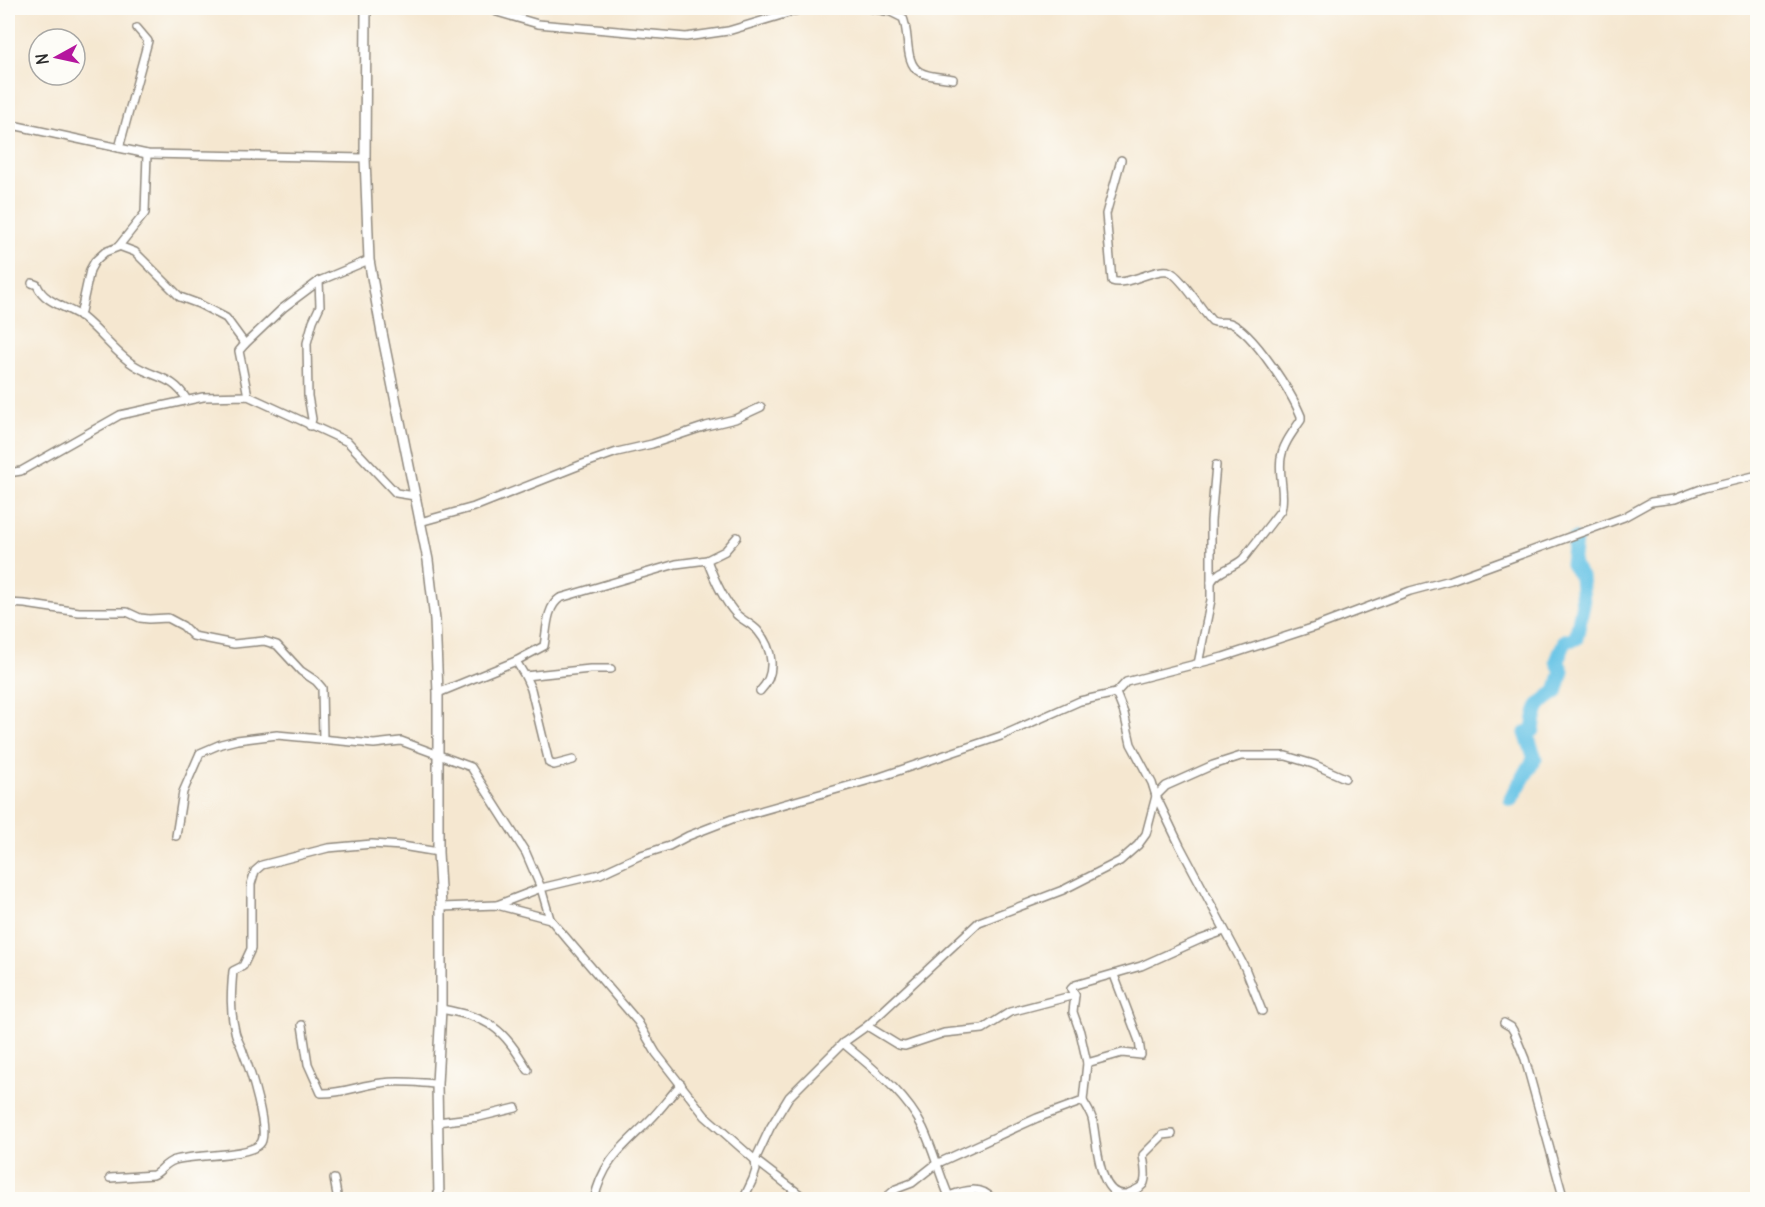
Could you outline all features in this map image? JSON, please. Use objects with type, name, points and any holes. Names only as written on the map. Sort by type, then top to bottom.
[{"type":"street","points":[[366,8],[365,158],[369,260],[428,560],[435,620],[438,693],[438,852],[441,907],[441,1009],[437,1084],[439,1200]]},
{"type":"street","points":[[492,8],[497,12],[538,24],[686,37],[728,31],[805,8]]},
{"type":"street","points":[[870,8],[891,12],[903,18],[908,36],[909,59],[920,72],[953,79]]},
{"type":"street","points":[[119,148],[148,41],[137,28]]},
{"type":"street","points":[[8,123],[147,154],[365,158]]},
{"type":"street","points":[[80,316],[90,270],[95,261],[105,252],[119,246],[145,213],[147,154]]},
{"type":"street","points":[[1121,160],[1106,214],[1112,281],[1116,283],[1161,271],[1172,273],[1212,321],[1231,323],[1260,349],[1301,417],[1281,458],[1283,502],[1281,510],[1244,558],[1236,565],[1216,574],[1211,582]]},
{"type":"street","points":[[119,246],[135,252],[180,297],[226,318],[245,344]]},
{"type":"street","points":[[248,396],[239,351],[245,344],[283,308],[319,280],[369,260]]},
{"type":"street","points":[[310,426],[312,419],[307,377],[307,343],[320,306],[319,280]]},
{"type":"street","points":[[32,283],[37,285],[43,296],[80,316],[133,364],[171,381],[187,400]]},
{"type":"street","points":[[8,473],[21,471],[120,414],[203,397],[248,396],[348,442],[396,493],[415,496]]},
{"type":"street","points":[[420,522],[474,507],[617,452],[735,419],[761,407]]},
{"type":"street","points":[[1198,664],[1211,600],[1211,521],[1216,465]]},
{"type":"street","points":[[441,907],[497,904],[541,888],[600,874],[732,819],[880,777],[1001,736],[1080,701],[1116,693],[1126,682],[1198,664],[1315,627],[1410,591],[1451,580],[1624,517],[1651,502],[1675,499],[1704,488],[1758,475]]},
{"type":"street","points":[[438,693],[516,661],[544,646],[553,602],[560,598],[676,564],[707,560],[725,551],[737,537]]},
{"type":"street","points":[[707,560],[716,584],[736,614],[758,630],[769,651],[771,677],[760,691]]},
{"type":"street","points":[[8,603],[25,603],[79,612],[127,612],[149,620],[168,618],[183,626],[193,636],[234,644],[264,641],[277,645],[301,671],[322,688],[323,739]]},
{"type":"street","points":[[516,661],[531,689],[549,764],[554,765],[573,760]]},
{"type":"street","points":[[525,676],[611,669]]},
{"type":"street","points":[[1116,693],[1124,713],[1131,744],[1152,783],[1180,846],[1245,968],[1262,1011]]},
{"type":"street","points":[[176,836],[183,792],[196,760],[204,750],[237,740],[278,735],[374,744],[401,741],[471,767],[526,853],[541,888],[550,919],[638,1022],[656,1053],[718,1129],[807,1200]]},
{"type":"street","points":[[743,1200],[753,1179],[755,1160],[770,1128],[789,1097],[843,1042],[867,1026],[979,922],[1063,890],[1120,861],[1138,845],[1146,834],[1156,796],[1166,786],[1213,765],[1241,756],[1286,756],[1313,764],[1345,778]]},
{"type":"street","points":[[110,1178],[158,1173],[164,1165],[176,1160],[225,1154],[254,1148],[262,1143],[263,1121],[243,1051],[235,1033],[230,996],[233,971],[243,966],[251,949],[251,884],[255,871],[262,864],[337,847],[387,844],[438,852]]},
{"type":"street","points":[[497,904],[550,919]]},
{"type":"street","points":[[1172,1134],[1163,1135],[1143,1155],[1145,1182],[1143,1186],[1127,1193],[1114,1192],[1098,1161],[1091,1116],[1083,1101],[1087,1063],[1073,1012],[1075,995],[1071,989],[1075,985],[1142,966],[1224,931]]},
{"type":"street","points":[[1087,1063],[1122,1053],[1141,1055],[1139,1041],[1114,975]]},
{"type":"street","points":[[867,1026],[898,1045],[905,1046],[944,1033],[983,1029],[1010,1012],[1075,995]]},
{"type":"street","points":[[441,1009],[470,1014],[490,1024],[508,1040],[528,1070]]},
{"type":"street","points":[[1504,1023],[1514,1032],[1525,1059],[1564,1200]]},
{"type":"street","points":[[302,1025],[308,1064],[321,1093],[330,1094],[398,1081],[437,1084]]},
{"type":"street","points":[[843,1042],[895,1088],[922,1128],[949,1196],[962,1191],[980,1190],[987,1192],[993,1200]]},
{"type":"street","points":[[594,1200],[598,1182],[622,1145],[651,1119],[681,1084]]},
{"type":"street","points":[[883,1200],[896,1189],[912,1183],[936,1164],[1037,1118],[1083,1101]]},
{"type":"street","points":[[437,1122],[479,1117],[516,1108]]},
{"type":"street","points":[[334,1179],[338,1200]]},
{"type":"waterway","points":[[1511,799],[1535,758],[1526,733],[1533,730],[1538,707],[1556,692],[1562,671],[1557,661],[1565,641],[1576,638],[1583,604],[1581,577],[1572,564],[1575,540]]}]
